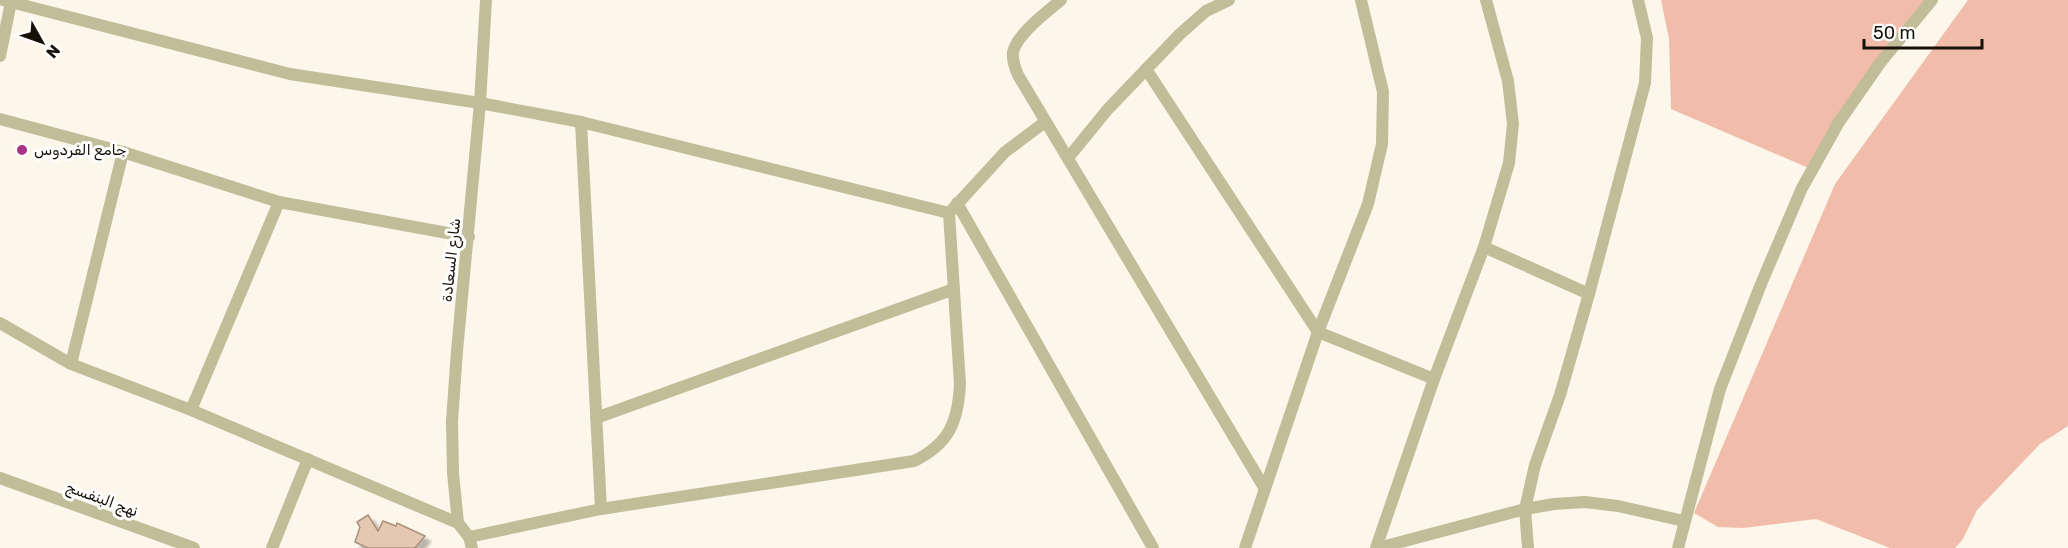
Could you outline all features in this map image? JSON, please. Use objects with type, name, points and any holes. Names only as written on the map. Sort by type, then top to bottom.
[{"type":"street","name":"شارع السعادة","points":[[458,523],[453,473],[452,421],[480,103],[486,0]]},
{"type":"street","points":[[1061,0],[1018,39],[1013,52],[1018,75],[1264,489]]},
{"type":"street","points":[[1068,158],[1108,109],[1180,34],[1206,11],[1229,0]]},
{"type":"street","points":[[1245,548],[1318,332],[1368,204],[1383,144],[1383,92],[1361,0]]},
{"type":"street","points":[[1377,548],[1434,378],[1484,247],[1509,163],[1513,124],[1508,81],[1486,0]]},
{"type":"street","points":[[1528,548],[1525,509],[1535,465],[1560,395],[1645,83],[1647,38],[1638,0]]},
{"type":"street","points":[[1678,548],[1720,389],[1802,188],[1839,122],[1880,63],[1932,0]]},
{"type":"street","points":[[0,56],[7,1],[290,74],[480,103],[580,123],[953,208],[1153,548]]},
{"type":"street","points":[[1146,69],[1318,332],[1434,378]]},
{"type":"street","points":[[0,119],[123,152],[279,202],[469,237]]},
{"type":"street","points":[[0,323],[71,364],[191,410],[458,523],[471,543],[601,509],[914,461],[931,452],[944,437],[954,421],[959,403],[953,208],[1005,152],[1045,122]]},
{"type":"street","points":[[580,123],[601,509]]},
{"type":"street","points":[[71,364],[123,152]]},
{"type":"street","points":[[191,410],[279,202]]},
{"type":"street","points":[[1484,247],[1589,294]]},
{"type":"street","points":[[596,418],[954,289]]},
{"type":"street","points":[[272,548],[308,459]]},
{"type":"street","name":"نهج البنفسج","points":[[0,478],[194,548]]},
{"type":"street","points":[[1377,548],[1525,509],[1554,504],[1585,502],[1618,506],[1684,521]]},
{"type":"shaded area","points":[[1661,0],[1928,0],[1811,169],[1671,109],[1669,39]]},
{"type":"shaded area","points":[[1968,0],[2068,0],[2068,426],[2040,444],[1977,510],[1963,539],[1955,548],[1890,548],[1816,519],[1743,528],[1718,527],[1694,513],[1835,184]]},
{"type":"building","points":[[368,515],[378,531],[383,521],[396,526],[397,523],[425,536],[415,548],[368,548],[355,542],[360,527],[357,522]]},
{"type":"place","name":"جامع الفردوس","points":[[22,150]]}]
